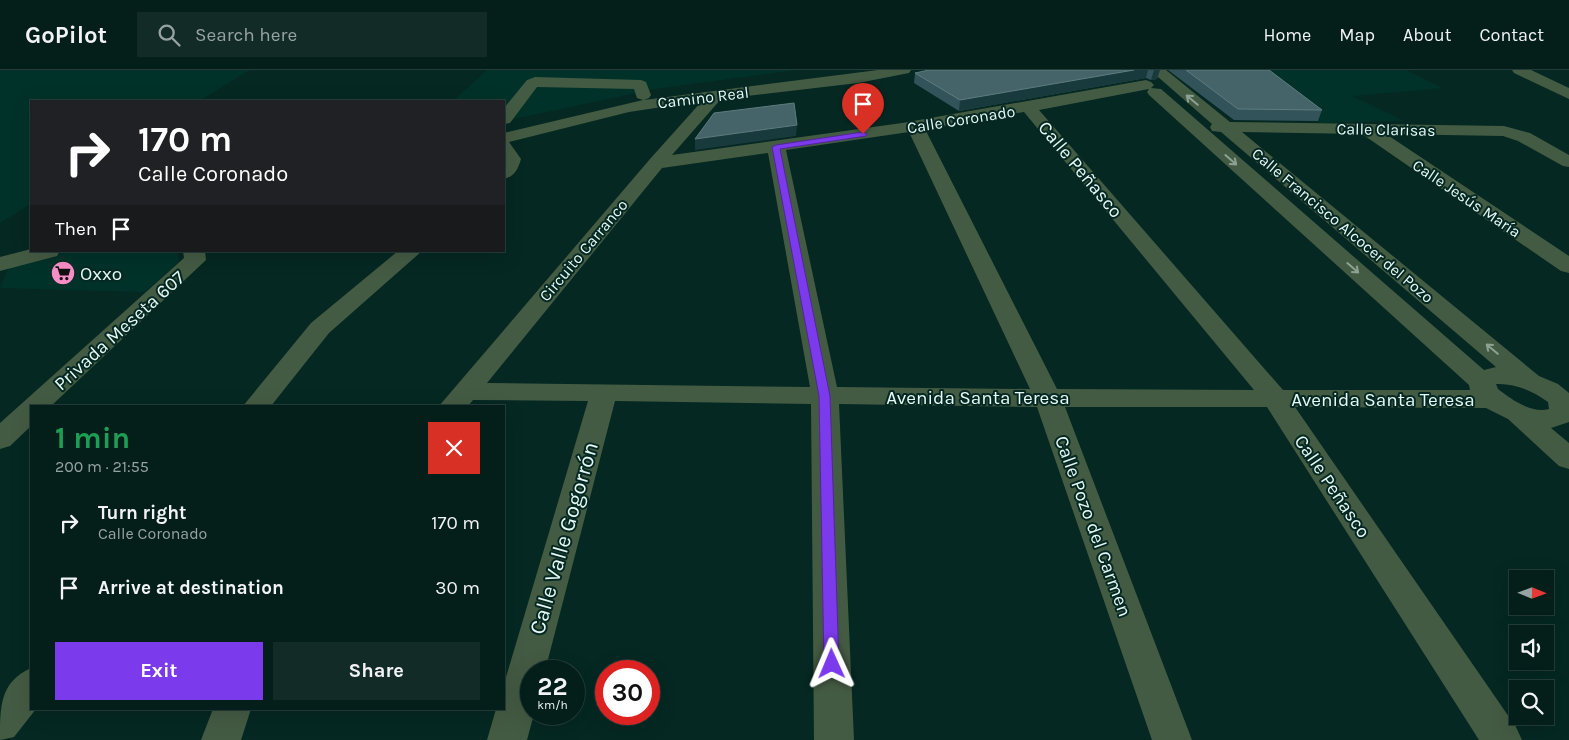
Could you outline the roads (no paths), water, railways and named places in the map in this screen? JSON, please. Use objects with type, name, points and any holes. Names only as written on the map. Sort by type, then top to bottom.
[{"type":"street","points":[[568,105],[593,70]]},
{"type":"street","points":[[505,118],[532,83],[535,82],[583,83],[642,90],[649,70]]},
{"type":"street","name":"Camino Real","points":[[505,126],[568,105],[642,90],[666,90],[830,70]]},
{"type":"street","name":"Camino Real","points":[[505,138],[629,107],[668,100],[715,96],[904,70]]},
{"type":"street","name":"Calle Francisco Alcocer del Pozo","points":[[1129,70],[1152,77],[1225,127],[1529,380]]},
{"type":"street","points":[[1519,70],[1569,94]]},
{"type":"street","name":"Calle Francisco Alcocer del Pozo","points":[[1152,77],[1194,127],[1487,390],[1516,413]]},
{"type":"street","name":"Calle Coronado","points":[[656,163],[776,147],[1029,108],[1152,77]]},
{"type":"street","name":"Circuito Carranco","points":[[460,399],[656,163],[715,96]]},
{"type":"street","name":"Calle Peñasco","points":[[1029,108],[1275,398],[1502,740]]},
{"type":"street","name":"Calle Pozo del Carmen","points":[[915,126],[1048,398],[1172,740]]},
{"type":"street","name":"Calle Clarisas","points":[[1194,127],[1504,130],[1524,137],[1569,162]]},
{"type":"street","name":"Calle Jesús María","points":[[1366,129],[1569,266]]},
{"type":"street","points":[[776,147],[825,396],[834,740]]},
{"type":"street","points":[[505,148],[512,158],[509,168],[505,172]]},
{"type":"street","points":[[0,244],[30,237]]},
{"type":"street","points":[[0,264],[45,252]]},
{"type":"street","name":"Privada Meseta 607","points":[[36,405],[195,260],[194,252]]},
{"type":"street","points":[[258,405],[320,328],[410,252]]},
{"type":"street","points":[[1487,390],[1484,379],[1495,375],[1529,380],[1548,389],[1565,408],[1556,417],[1542,419],[1516,413]]},
{"type":"street","name":"Avenida Santa Teresa","points":[[460,399],[604,393],[1048,398],[1275,398],[1487,390]]},
{"type":"street","name":"Calle Valle Gogorrón","points":[[507,740],[604,393]]},
{"type":"street","points":[[0,438],[30,411]]},
{"type":"street","points":[[1516,413],[1569,459]]},
{"type":"street","points":[[0,724],[30,686]]},
{"type":"street","points":[[221,740],[232,710]]},
{"type":"place","name":"Oxxo","points":[[63,273]]}]
